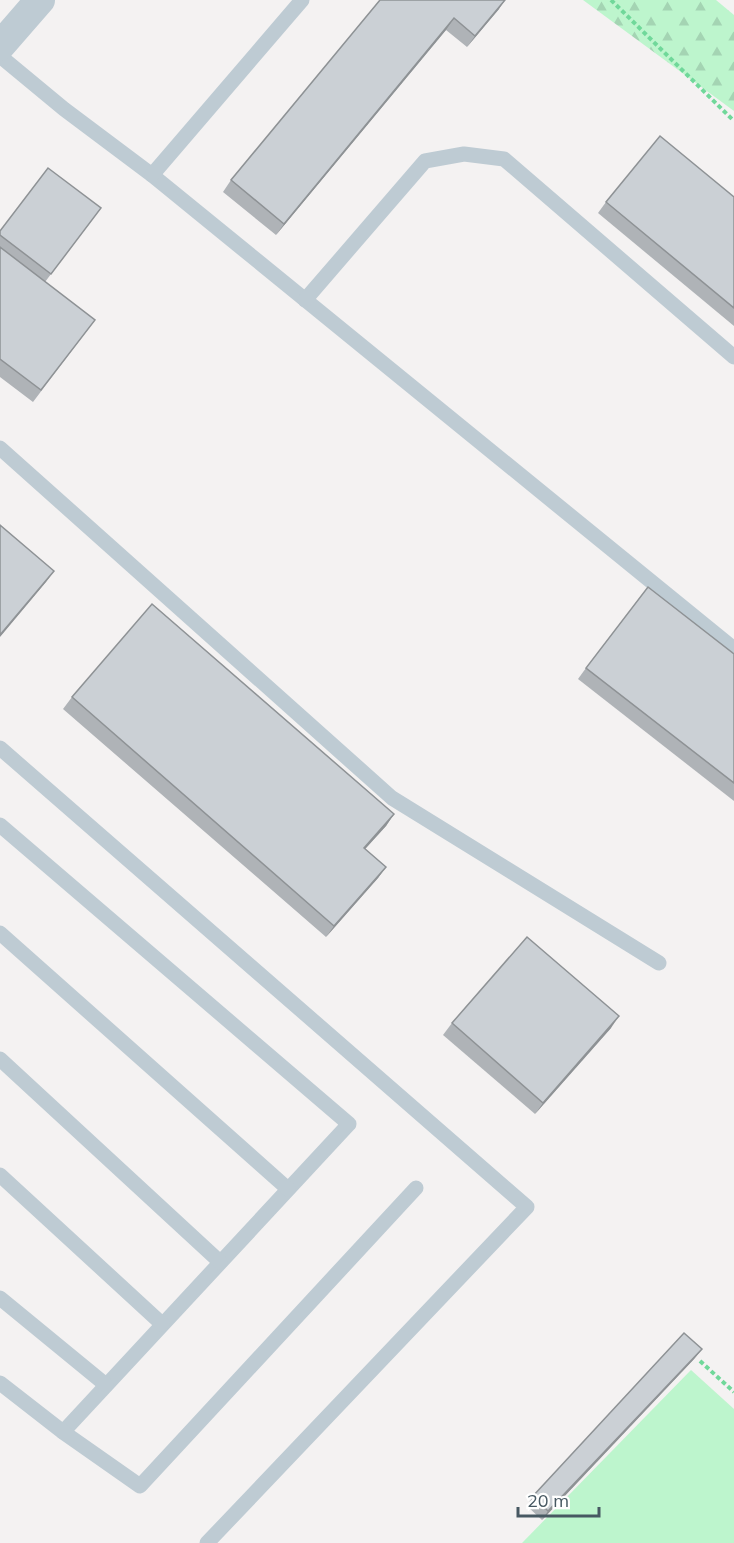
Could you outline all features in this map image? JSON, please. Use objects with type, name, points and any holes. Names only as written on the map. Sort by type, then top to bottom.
[{"type":"street","points":[[0,46],[40,0]]},
{"type":"lane","points":[[152,176],[302,0]]},
{"type":"lane","points":[[0,56],[64,109],[152,176],[734,649]]},
{"type":"lane","points":[[305,300],[425,161],[464,154],[504,159],[734,357]]},
{"type":"lane","points":[[0,448],[392,798],[659,963]]},
{"type":"lane","points":[[0,748],[527,1208],[207,1543]]},
{"type":"lane","points":[[0,825],[349,1124],[63,1432]]},
{"type":"lane","points":[[0,933],[288,1189]]},
{"type":"lane","points":[[0,1059],[220,1263]]},
{"type":"lane","points":[[0,1175],[162,1324]]},
{"type":"lane","points":[[0,1383],[63,1432],[140,1486],[416,1188]]},
{"type":"lane","points":[[0,1298],[106,1385]]},
{"type":"path","points":[[611,0],[734,122]]},
{"type":"path","points":[[700,1361],[734,1392]]},
{"type":"green space","points":[[583,0],[716,0],[734,15],[734,111]]},
{"type":"green space","points":[[691,1370],[734,1409],[734,1543],[522,1543]]},
{"type":"building","points":[[380,0],[505,0],[475,36],[454,18],[284,224],[231,180]]},
{"type":"building","points":[[660,136],[734,197],[734,308],[606,202]]},
{"type":"building","points":[[48,168],[101,208],[51,274],[0,235],[0,231]]},
{"type":"building","points":[[0,247],[95,320],[41,390],[0,359]]},
{"type":"building","points":[[0,525],[54,571],[0,635]]},
{"type":"building","points":[[648,587],[734,654],[734,783],[586,668]]},
{"type":"building","points":[[152,604],[394,814],[364,848],[386,867],[334,926],[72,697]]},
{"type":"building","points":[[527,937],[619,1016],[543,1103],[452,1023]]},
{"type":"building","points":[[684,1333],[702,1349],[548,1511],[533,1496]]}]
